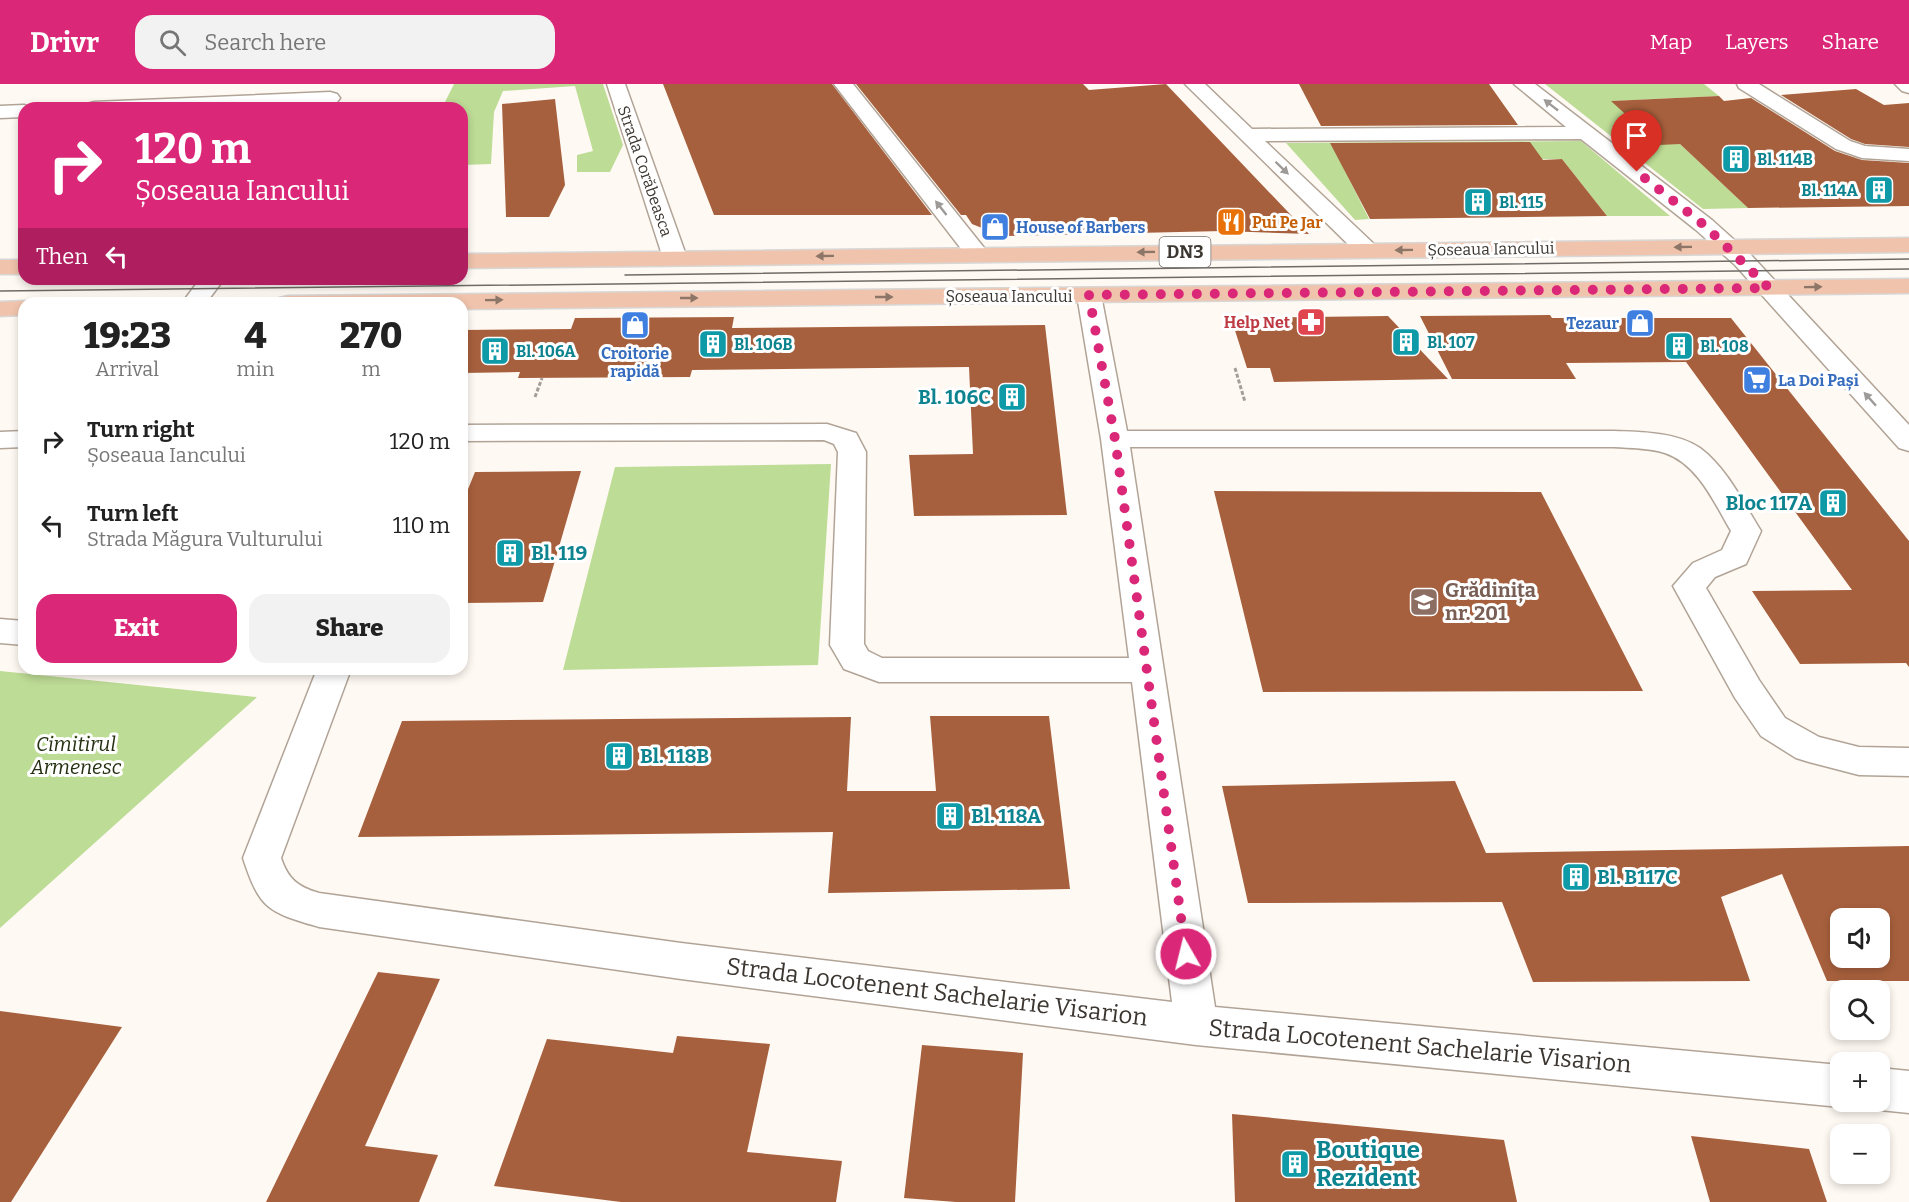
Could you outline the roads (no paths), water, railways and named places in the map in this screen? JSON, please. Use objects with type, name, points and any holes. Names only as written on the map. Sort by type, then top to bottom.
[{"type":"main road","name":"Șoseaua Iancului","points":[[468,261],[1909,245]]},
{"type":"main road","points":[[0,267],[18,267]]},
{"type":"main road","name":"Șoseaua Iancului","points":[[468,300],[1909,286]]},
{"type":"main road","points":[[0,309],[18,308]]},
{"type":"street","name":"Strada Corăbeasca","points":[[616,84],[675,258]]},
{"type":"street","points":[[843,84],[977,254]]},
{"type":"street","points":[[1194,84],[1367,250]]},
{"type":"street","points":[[1523,84],[1728,246],[1903,429]]},
{"type":"street","points":[[1746,84],[1843,145],[1862,152],[1909,155]]},
{"type":"street","points":[[1904,84],[1909,87]]},
{"type":"street","points":[[223,102],[331,97]]},
{"type":"street","points":[[0,112],[18,111]]},
{"type":"street","points":[[1249,135],[1586,133]]},
{"type":"street","points":[[1089,295],[1115,439],[1196,1024]]},
{"type":"street","points":[[468,433],[827,432],[846,439],[852,452],[847,645],[856,660],[879,670],[1147,670]]},
{"type":"street","points":[[1115,439],[1614,438],[1652,441],[1690,454],[1710,476],[1746,531],[1735,557],[1704,570],[1689,586],[1747,689],[1773,727],[1809,748],[1849,759],[1909,762]]},
{"type":"street","points":[[0,440],[18,439]]},
{"type":"street","points":[[0,631],[18,632]]},
{"type":"street","name":"Strada Locotenent Sachelarie Visarion","points":[[332,675],[262,858],[271,885],[291,902],[319,910],[681,961],[1196,1024],[1830,1085]]},
{"type":"street","points":[[1890,1090],[1909,1092]]},
{"type":"tram line","points":[[625,275],[1909,259]]},
{"type":"tram line","points":[[0,291],[1909,269]]},
{"type":"place","name":"Bl. 114B","points":[[1736,159]]},
{"type":"place","name":"Bl. 114A","points":[[1879,190]]},
{"type":"place","name":"Bl. 115","points":[[1478,202]]},
{"type":"place","name":"Pui Pe Jar","points":[[1231,222]]},
{"type":"place","name":"House of Barbers","points":[[995,227]]},
{"type":"place","name":"Help Net","points":[[1311,322]]},
{"type":"place","name":"Tezaur","points":[[1640,323]]},
{"type":"place","name":"Croitorie rapidă","points":[[635,325]]},
{"type":"place","name":"Bl. 107","points":[[1406,342]]},
{"type":"place","name":"Bl. 106B","points":[[713,344]]},
{"type":"place","name":"Bl. 108","points":[[1679,346]]},
{"type":"place","name":"Bl. 106A","points":[[495,351]]},
{"type":"place","name":"La Doi Pași","points":[[1757,380]]},
{"type":"place","name":"Bl. 106C","points":[[1012,397]]},
{"type":"place","name":"Bloc 117A","points":[[1833,503]]},
{"type":"place","name":"Bl. 119","points":[[510,553]]},
{"type":"place","name":"Grădinița nr. 201","points":[[1424,602]]},
{"type":"place","name":"Bl. 118B","points":[[619,756]]},
{"type":"place","name":"Bl. 118A","points":[[950,816]]},
{"type":"place","name":"Bl. B117C","points":[[1576,877]]},
{"type":"place","name":"Boutique Rezident","points":[[1295,1164]]},
{"type":"park label","name":"Cimitirul Armenesc","points":[[76,756]]}]
